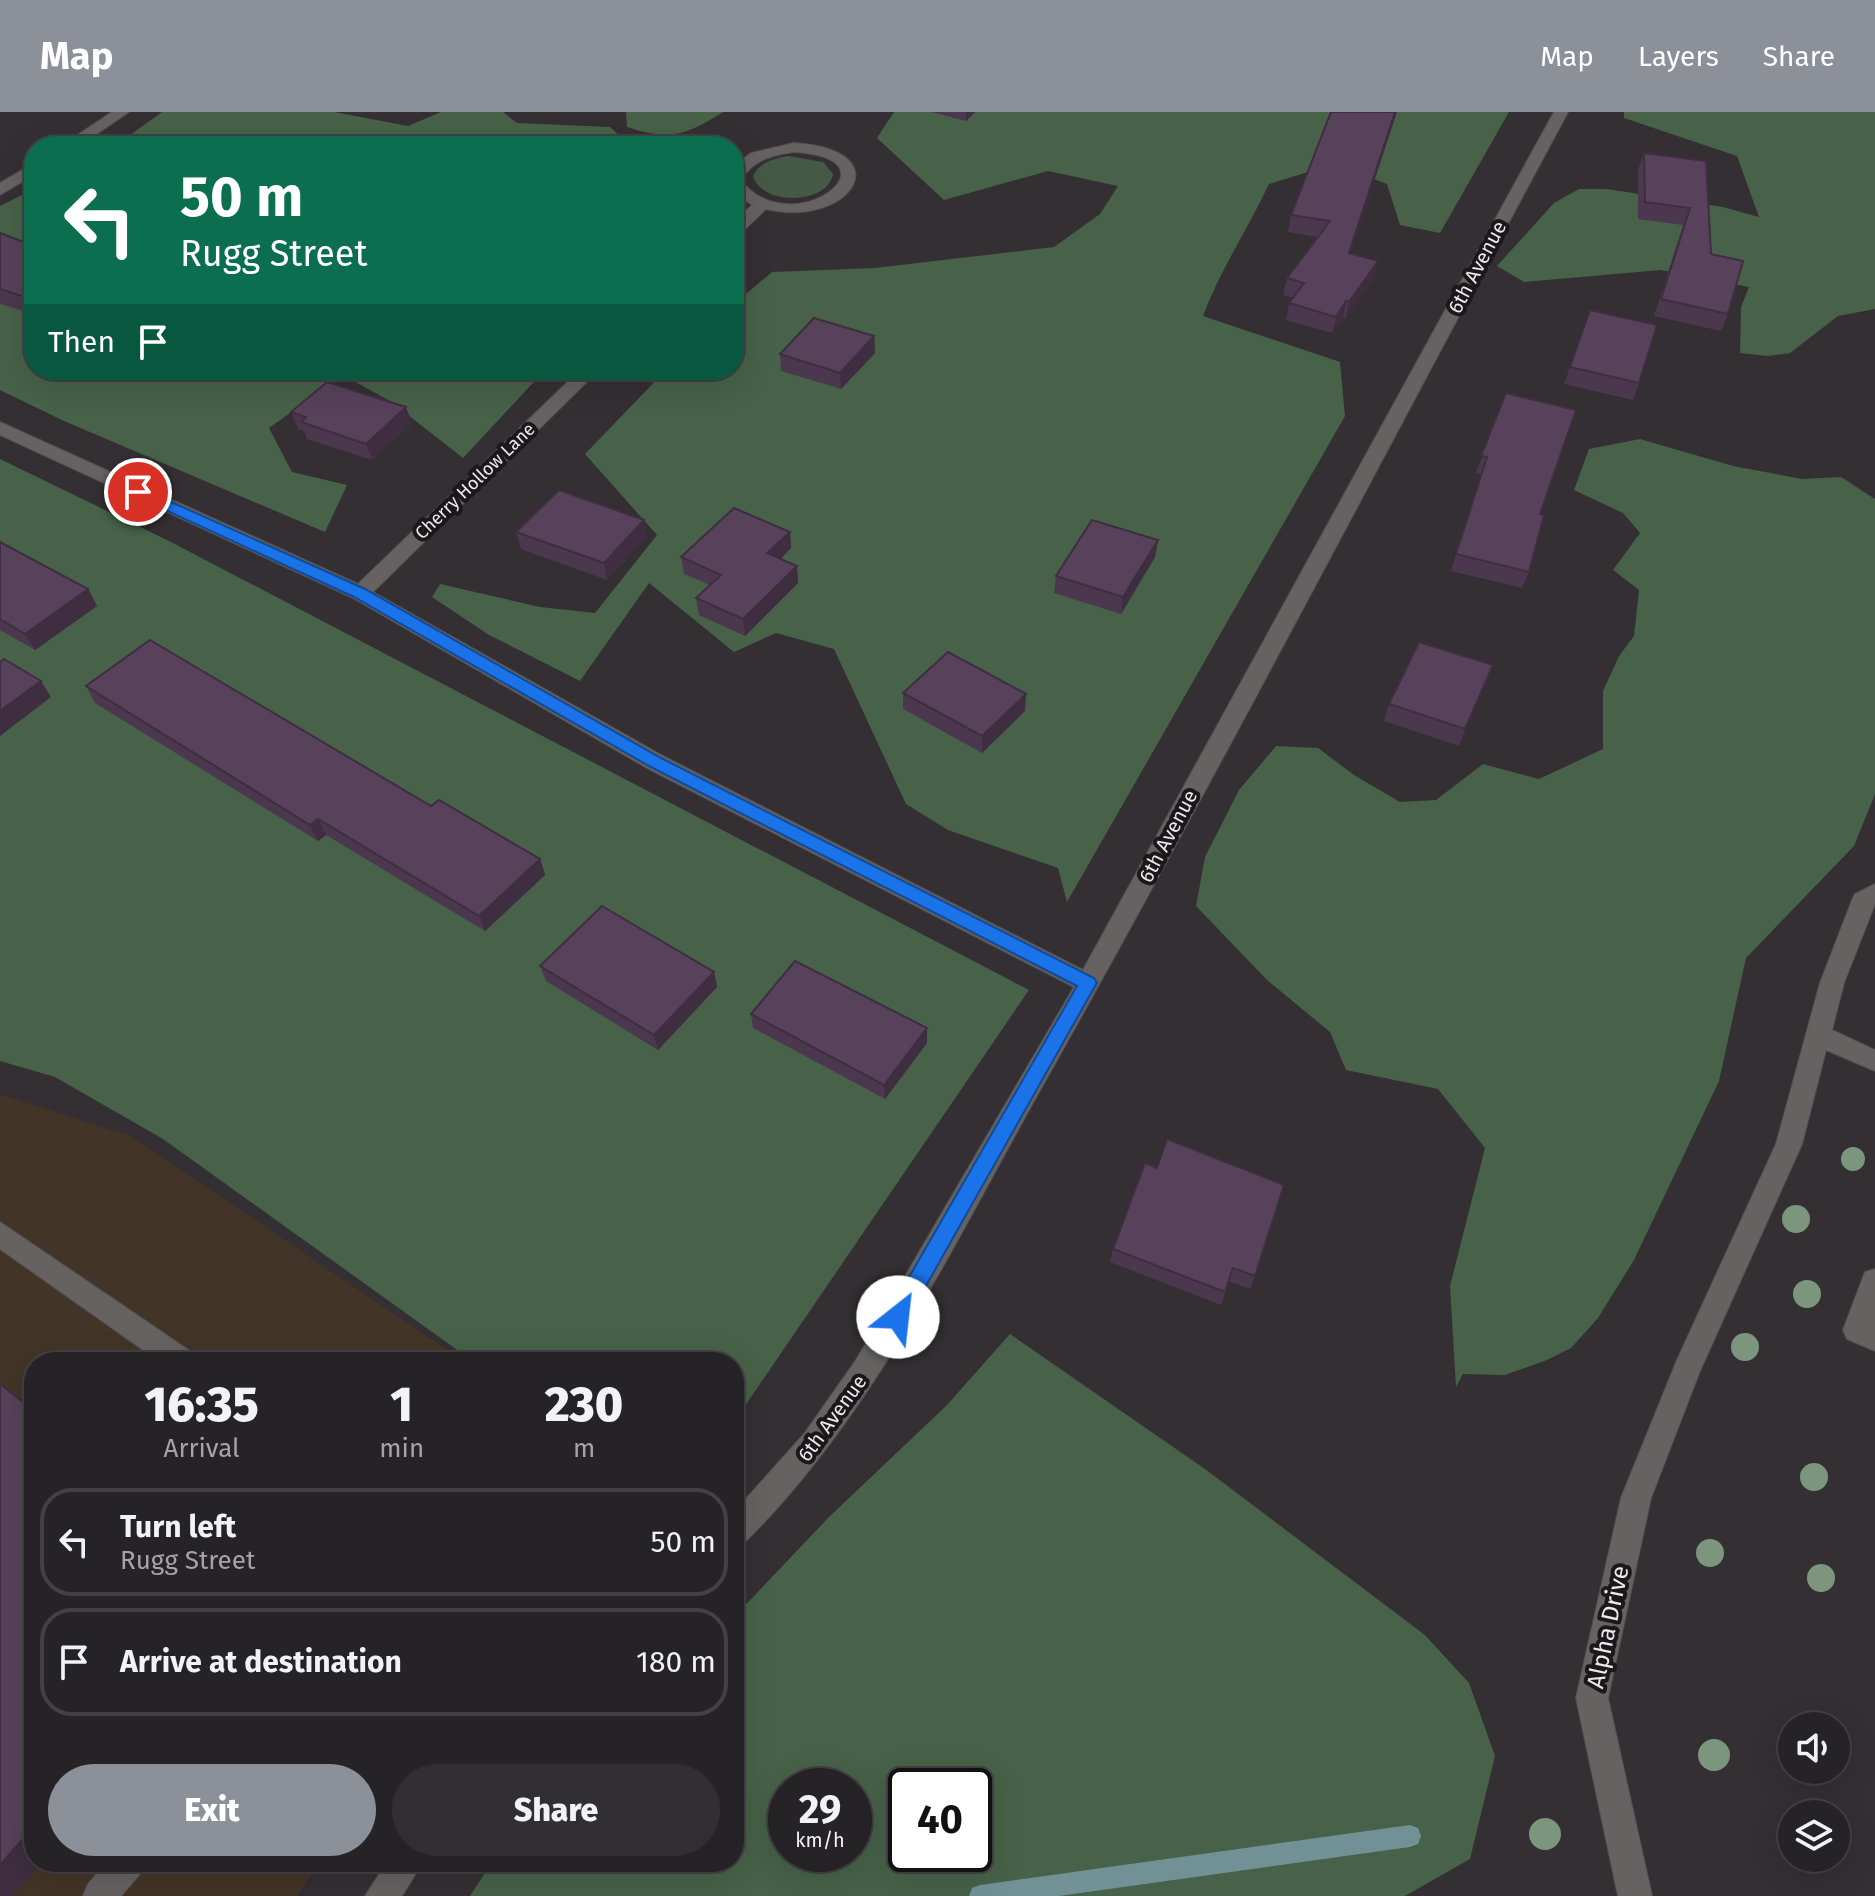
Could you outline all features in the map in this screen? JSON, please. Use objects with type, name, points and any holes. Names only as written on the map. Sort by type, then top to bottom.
[{"type":"street","points":[[85,136],[122,112]]},
{"type":"street","name":"6th Avenue","points":[[744,1524],[762,1508],[810,1451],[854,1391],[1088,983],[1561,112]]},
{"type":"street","points":[[744,162],[757,155],[790,148],[825,152],[839,159],[847,168],[850,178],[846,188],[819,204],[800,208],[761,205],[744,194]]},
{"type":"street","points":[[0,190],[24,174]]},
{"type":"street","points":[[744,221],[761,205]]},
{"type":"street","name":"Cherry Hollow Lane","points":[[360,593],[580,380]]},
{"type":"street","points":[[0,428],[360,593],[655,762],[1088,983]]},
{"type":"street","name":"Alpha Drive","points":[[1635,1896],[1592,1698],[1636,1498],[1687,1369],[1789,1144],[1832,983],[1863,900],[1875,893]]},
{"type":"street","points":[[1819,1035],[1875,1061]]},
{"type":"street","points":[[0,1234],[169,1352]]},
{"type":"street","points":[[1875,1281],[1857,1330],[1875,1338]]},
{"type":"street","points":[[100,1896],[120,1872]]},
{"type":"street","points":[[382,1896],[400,1872]]},
{"type":"shaded area","points":[[0,1094],[130,1136],[451,1352],[24,1352],[24,1872],[313,1872],[297,1896],[0,1896]]},
{"type":"green space","points":[[162,112],[334,112],[408,126],[441,112],[503,112],[517,123],[610,127],[620,136],[129,136]]},
{"type":"green space","points":[[626,112],[723,112],[687,131],[666,135],[627,127]]},
{"type":"green space","points":[[894,112],[1509,112],[1440,233],[1400,225],[1387,184],[1334,164],[1269,184],[1203,316],[1340,362],[1345,416],[1067,902],[1058,868],[948,830],[906,804],[834,649],[776,633],[734,652],[649,583],[580,681],[489,635],[432,597],[440,584],[540,607],[595,613],[657,535],[585,454],[656,380],[744,380],[744,296],[772,272],[875,268],[1054,247],[1100,214],[1118,186],[1048,171],[944,200],[877,138]]},
{"type":"green space","points":[[1624,112],[1875,112],[1875,309],[1838,316],[1790,353],[1768,356],[1740,353],[1741,307],[1749,287],[1661,270],[1524,282],[1497,266],[1554,203],[1579,189],[1607,189],[1723,207],[1759,217],[1737,156],[1624,118]]},
{"type":"green space","points":[[788,156],[823,162],[833,174],[828,184],[820,192],[808,196],[794,198],[768,193],[753,176],[763,164]]},
{"type":"green space","points":[[24,194],[24,380],[336,380],[269,428],[292,472],[347,485],[325,532],[64,421],[0,390],[0,206]]},
{"type":"green space","points":[[352,380],[536,380],[463,458],[390,401]]},
{"type":"green space","points":[[1640,439],[1733,466],[1802,479],[1841,477],[1875,499],[1875,794],[1854,846],[1746,958],[1719,1081],[1634,1260],[1598,1318],[1571,1348],[1547,1360],[1505,1375],[1463,1374],[1456,1387],[1450,1286],[1485,1148],[1438,1089],[1346,1070],[1330,1032],[1267,980],[1196,906],[1205,857],[1239,790],[1276,746],[1318,748],[1354,775],[1400,802],[1436,800],[1483,764],[1539,779],[1603,749],[1603,691],[1619,656],[1634,636],[1639,590],[1613,570],[1640,533],[1623,513],[1574,490],[1589,449]]},
{"type":"green space","points":[[0,459],[171,542],[1029,990],[744,1407],[744,1352],[460,1352],[163,1139],[55,1077],[0,1061]]},
{"type":"green space","points":[[1010,1334],[1205,1469],[1425,1635],[1469,1683],[1495,1756],[1470,1859],[1405,1896],[470,1896],[486,1872],[744,1872],[744,1606],[829,1517],[947,1405]]},
{"type":"building","points":[[1331,112],[1395,112],[1349,253],[1378,261],[1336,317],[1289,303],[1304,283],[1287,278],[1330,221],[1291,215]]},
{"type":"building","points":[[1644,153],[1706,161],[1711,254],[1743,261],[1728,314],[1661,299],[1690,208],[1645,202]]},
{"type":"building","points":[[0,233],[24,242],[24,297],[0,289]]},
{"type":"building","points":[[1590,310],[1657,325],[1639,383],[1570,367]]},
{"type":"building","points":[[814,318],[874,336],[840,373],[780,354]]},
{"type":"building","points":[[327,382],[406,407],[366,444],[301,422],[306,417],[291,412]]},
{"type":"building","points":[[1506,393],[1576,410],[1540,514],[1544,515],[1529,572],[1456,554],[1487,457],[1481,456]]},
{"type":"building","points":[[559,490],[644,520],[604,563],[516,532]]},
{"type":"building","points":[[734,508],[790,532],[767,553],[797,566],[743,619],[696,598],[721,575],[681,557]]},
{"type":"building","points":[[1092,520],[1158,540],[1123,597],[1056,576]]},
{"type":"building","points":[[0,542],[88,589],[25,634],[0,619]]},
{"type":"building","points":[[150,640],[431,806],[439,800],[540,859],[479,916],[318,819],[310,825],[86,686]]},
{"type":"building","points":[[1419,642],[1493,665],[1465,729],[1389,704]]},
{"type":"building","points":[[948,652],[1026,694],[982,736],[903,693]]},
{"type":"building","points":[[4,659],[41,681],[0,711],[0,662]]},
{"type":"building","points":[[602,906],[714,972],[654,1035],[540,966]]},
{"type":"building","points":[[795,961],[927,1028],[884,1085],[751,1014]]},
{"type":"building","points":[[1167,1139],[1284,1185],[1255,1276],[1233,1268],[1225,1292],[1113,1249],[1145,1163],[1157,1168]]},
{"type":"building","points":[[0,1384],[24,1403],[24,1837],[0,1865]]},
{"type":"waterway","points":[[980,1896],[1410,1836]]},
{"type":"route","points":[[138,492],[360,593],[655,762],[1088,983],[898,1317]]}]
